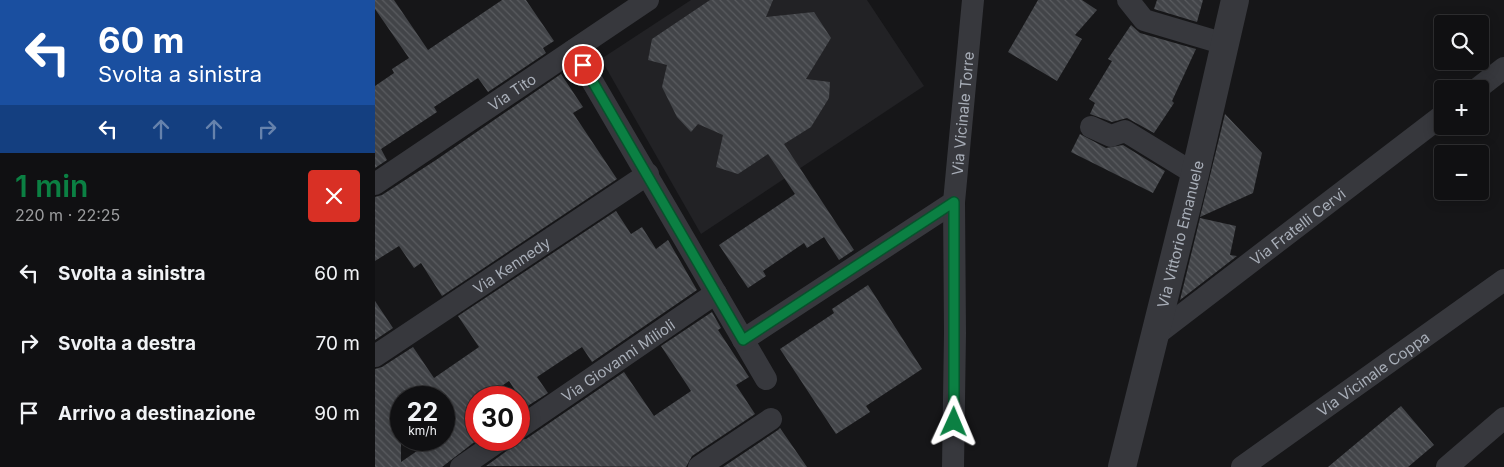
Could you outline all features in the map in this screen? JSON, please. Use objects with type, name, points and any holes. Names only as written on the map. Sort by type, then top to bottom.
[{"type":"street","name":"Via Tito","points":[[375,184],[648,0]]},
{"type":"street","name":"Via Vicinale Torre","points":[[948,463],[954,202],[973,0]]},
{"type":"street","points":[[1128,0],[1144,20],[1225,44]]},
{"type":"street","name":"Via Vittorio Emanuele","points":[[1122,467],[1195,174],[1235,0]]},
{"type":"street","points":[[574,50],[766,379]]},
{"type":"street","points":[[1489,80],[1504,68]]},
{"type":"street","name":"Via Fratelli Cervi","points":[[1153,337],[1434,122]]},
{"type":"street","points":[[1091,127],[1111,136],[1125,131],[1195,174]]},
{"type":"street","name":"Via Kennedy","points":[[375,356],[648,174]]},
{"type":"street","points":[[743,340],[954,202]]},
{"type":"street","name":"Via Vicinale Coppa","points":[[1242,467],[1504,280]]},
{"type":"street","name":"Via Giovanni Milioli","points":[[530,420],[716,293]]},
{"type":"street","points":[[1447,467],[1504,418]]},
{"type":"street","points":[[699,467],[771,419]]},
{"type":"street","points":[[461,467],[484,451]]},
{"type":"shaded area","points":[[691,0],[867,0],[924,86],[701,234],[601,59]]},
{"type":"building","points":[[375,0],[394,0],[428,50],[502,0],[526,0],[554,41],[543,48],[546,53],[488,92],[478,78],[434,107],[437,112],[381,149],[387,160],[375,168],[375,86],[394,73],[392,69],[409,58],[375,9]]},
{"type":"building","points":[[710,0],[773,0],[766,17],[814,12],[831,38],[806,79],[830,82],[829,98],[811,127],[784,144],[854,250],[839,260],[824,237],[807,248],[804,243],[763,271],[766,276],[748,288],[719,245],[795,194],[768,154],[738,174],[716,167],[723,135],[698,124],[691,132],[677,117],[662,87],[667,65],[648,60],[652,39]]},
{"type":"building","points":[[1038,0],[1082,0],[1097,10],[1075,35],[1082,39],[1057,81],[1008,52]]},
{"type":"building","points":[[1157,0],[1203,0],[1197,22],[1154,9]]},
{"type":"building","points":[[1131,25],[1140,33],[1196,49],[1172,101],[1174,103],[1154,133],[1127,118],[1112,122],[1090,114],[1095,103],[1089,99],[1112,61],[1108,59]]},
{"type":"building","points":[[561,74],[583,107],[573,113],[617,179],[442,296],[421,263],[414,268],[399,246],[375,261],[375,197],[382,195],[436,160]]},
{"type":"building","points":[[1225,114],[1262,153],[1253,193],[1200,217]]},
{"type":"building","points":[[1080,134],[1106,148],[1123,145],[1165,171],[1153,193],[1071,152]]},
{"type":"building","points":[[616,211],[631,234],[642,227],[656,249],[668,240],[697,290],[592,362],[582,347],[537,377],[548,393],[530,404],[530,386],[512,386],[509,381],[502,386],[465,386],[465,449],[442,467],[375,467],[375,369],[382,367],[413,347],[434,378],[479,347],[458,316]]},
{"type":"building","points":[[1200,218],[1236,226],[1230,255],[1237,256],[1180,300]]},
{"type":"building","points":[[868,285],[922,369],[866,406],[870,412],[836,434],[780,349],[834,313],[832,309]]},
{"type":"building","points":[[375,301],[393,328],[375,340]]},
{"type":"building","points":[[712,312],[721,328],[718,330],[749,377],[736,385],[755,414],[692,456],[686,467],[486,466],[507,451],[530,451],[530,436],[624,372],[654,416],[691,391],[661,346]]},
{"type":"building","points":[[1401,406],[1434,445],[1408,467],[1328,467]]},
{"type":"building","points":[[780,428],[807,467],[723,467],[778,430]]},
{"type":"route","points":[[583,65],[743,340],[954,202],[954,422]]}]
